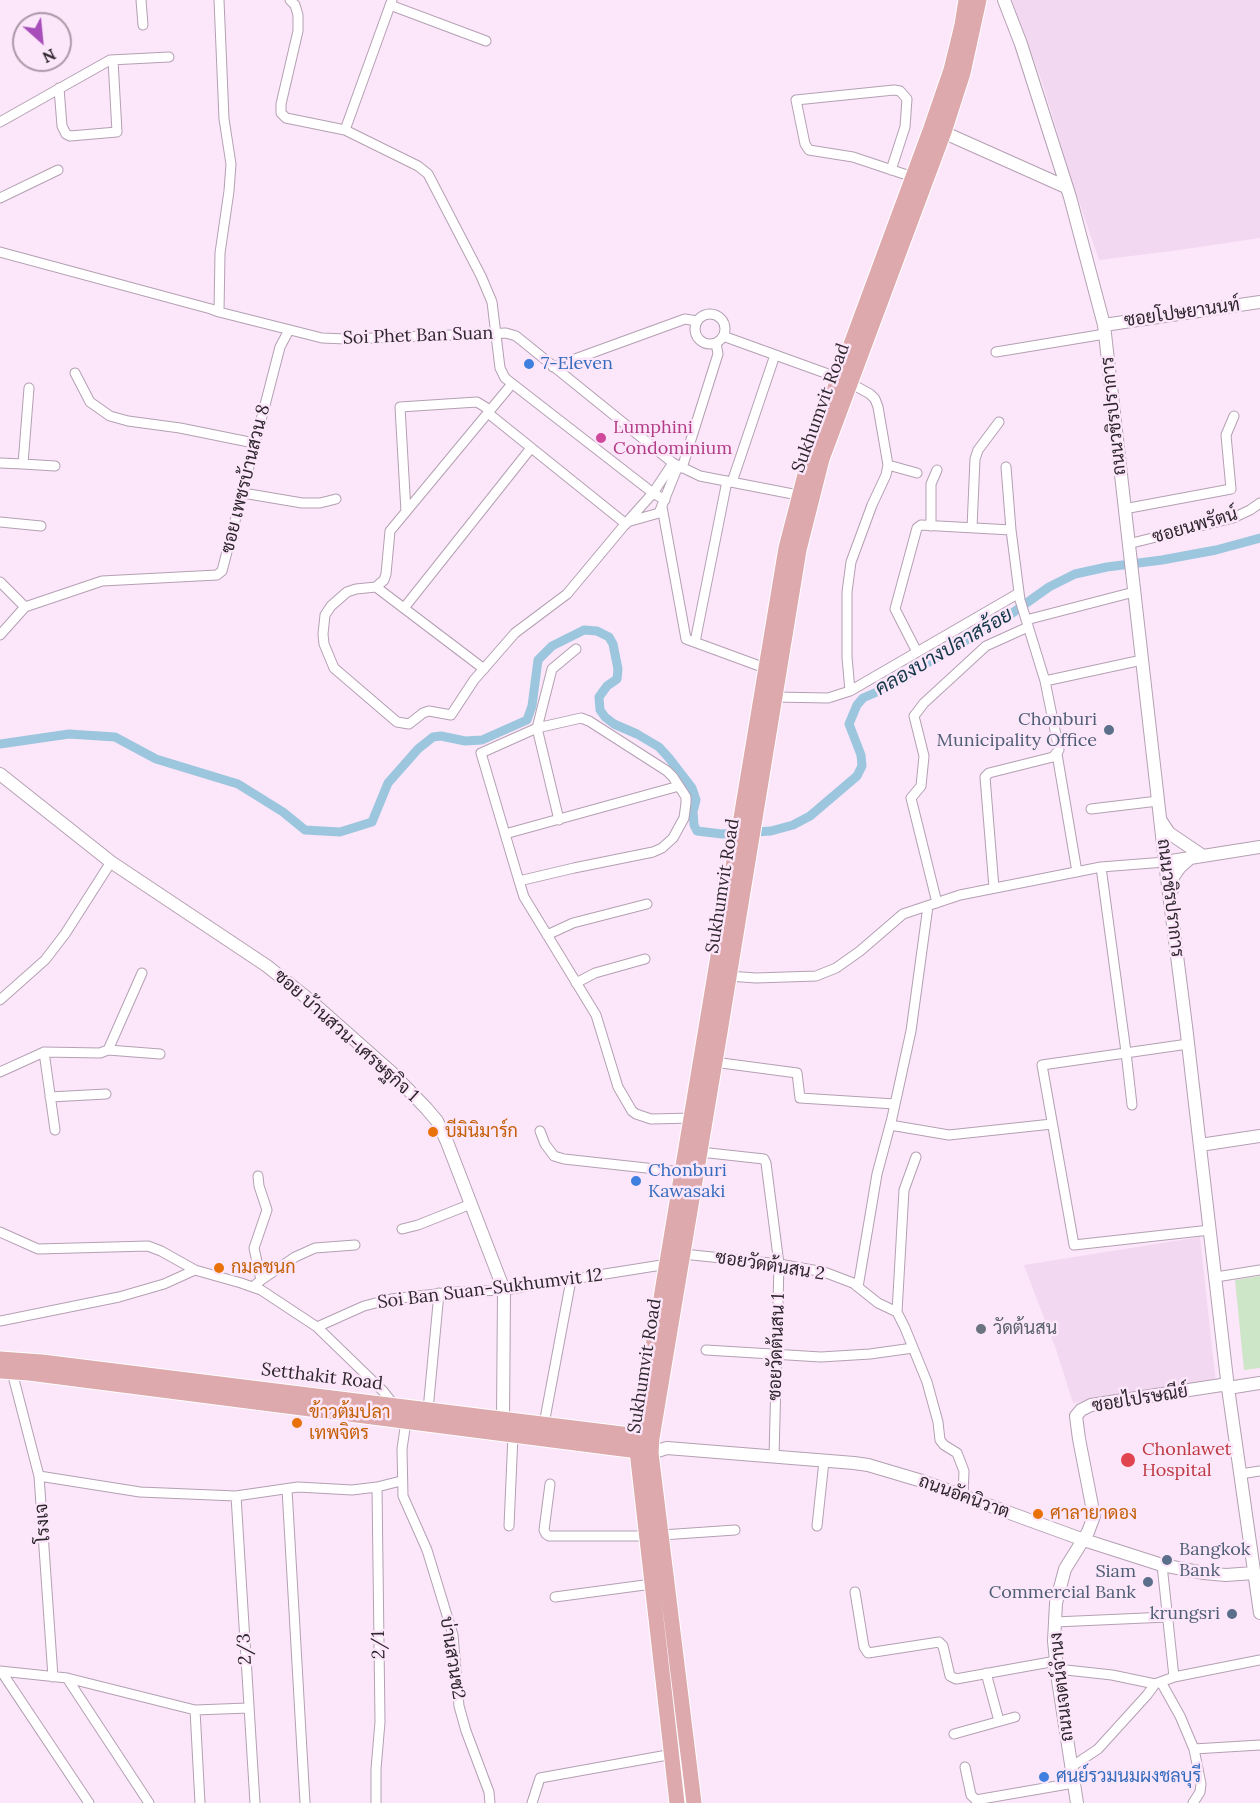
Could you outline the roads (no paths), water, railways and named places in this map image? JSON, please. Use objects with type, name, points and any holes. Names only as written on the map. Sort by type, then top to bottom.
[{"type":"main road","name":"Sukhumvit Road","points":[[644,1444],[683,1254],[700,1152],[699,1117],[758,754],[765,668],[786,548],[810,455],[847,378],[937,130],[966,0]]},
{"type":"main road","name":"Sukhumvit Road","points":[[758,754],[774,697],[798,550],[822,459],[913,177],[963,74],[980,0]]},
{"type":"main road","name":"Sukhumvit Road","points":[[694,1803],[654,1535],[644,1444],[683,1172],[714,1062],[728,976],[745,837]]},
{"type":"main road","name":"Setthakit Road","points":[[0,1359],[54,1363],[544,1424],[644,1444]]},
{"type":"main road","name":"Setthakit Road","points":[[6,1371],[513,1435],[644,1444]]},
{"type":"main road","name":"Sukhumvit Road","points":[[654,1535],[652,1584],[677,1803]]},
{"type":"street","points":[[141,0],[143,25]]},
{"type":"street","points":[[219,0],[224,118],[231,164],[230,191],[220,253],[219,312]]},
{"type":"street","points":[[290,0],[295,5],[298,15],[298,31],[281,104],[281,113],[286,118],[345,130],[418,166],[428,174],[481,276],[492,303],[500,368],[505,378],[664,504],[686,639],[765,668]]},
{"type":"street","name":"ถนนวชิรปราการ","points":[[1004,0],[1021,44],[1066,187],[1105,329],[1131,571],[1228,1386],[1260,1613]]},
{"type":"street","points":[[345,130],[391,3],[486,41]]},
{"type":"street","points":[[0,122],[110,60],[169,57]]},
{"type":"street","points":[[59,88],[62,126],[66,134],[70,136],[117,132],[113,60]]},
{"type":"street","points":[[891,170],[905,127],[907,99],[900,91],[796,100],[805,144],[809,150],[853,157],[891,170],[913,177]]},
{"type":"street","points":[[937,130],[1066,187]]},
{"type":"street","points":[[0,198],[58,170]]},
{"type":"street","name":"Soi Phet Ban Suan","points":[[0,252],[322,338],[506,333],[516,336],[678,466],[700,476],[798,495]]},
{"type":"street","name":"ซอยโปษยานนท์","points":[[1105,329],[1260,302]]},
{"type":"street","points":[[627,522],[656,515],[664,504],[718,354],[719,339],[725,326],[716,315],[704,315],[697,321],[695,330],[698,338],[706,344],[719,339],[775,355],[847,378],[870,394],[878,407],[888,465],[851,562],[847,592],[847,657],[850,691]]},
{"type":"street","points":[[553,367],[685,319],[697,321]]},
{"type":"street","points":[[996,352],[1105,329]]},
{"type":"street","name":"ซอย เพชรบ้านสวน 8","points":[[0,634],[25,607],[102,581],[217,575],[222,572],[280,347],[289,330]]},
{"type":"street","points":[[694,642],[730,482],[775,355]]},
{"type":"street","points":[[75,373],[90,402],[110,416],[254,443]]},
{"type":"street","points":[[512,385],[390,531],[386,574],[382,583],[376,587],[353,589],[331,606],[325,618],[324,639],[334,668],[395,721],[403,724],[409,723],[429,711],[451,715],[474,680],[521,628],[567,594],[652,493],[678,466]]},
{"type":"street","points":[[23,464],[29,388]]},
{"type":"street","points":[[406,512],[400,407],[477,402],[531,448],[627,522]]},
{"type":"street","points":[[1125,509],[1231,489],[1226,435],[1234,416]]},
{"type":"street","points":[[972,528],[975,459],[978,450],[999,422]]},
{"type":"street","points":[[404,608],[531,448]]},
{"type":"street","points":[[0,463],[55,466]]},
{"type":"street","points":[[888,465],[917,473]]},
{"type":"street","points":[[1006,467],[1011,530],[1020,596],[1045,681],[1059,750],[1057,754],[1077,872]]},
{"type":"street","points":[[931,526],[931,484],[937,470]]},
{"type":"street","points":[[243,493],[302,503],[320,503],[336,499]]},
{"type":"street","name":"ซอยนพรัตน์","points":[[1129,550],[1233,518],[1260,503]]},
{"type":"street","points":[[0,522],[41,526]]},
{"type":"street","points":[[917,652],[896,614],[895,605],[915,533],[921,525],[1011,530]]},
{"type":"street","points":[[0,582],[25,607]]},
{"type":"street","points":[[376,587],[484,669]]},
{"type":"street","points":[[858,1287],[877,1174],[911,1031],[932,905],[911,798],[921,786],[924,756],[914,716],[924,702],[986,646],[1026,620],[1134,592]]},
{"type":"street","points":[[774,697],[828,698],[850,691],[1020,596]]},
{"type":"street","points":[[559,820],[537,728],[552,669],[576,649]]},
{"type":"street","points":[[1045,681],[1142,660]]},
{"type":"street","points":[[519,881],[574,867],[653,852],[662,848],[673,838],[684,818],[686,797],[679,786],[667,771],[585,719],[574,719],[537,728],[481,753],[506,834],[519,881],[524,897],[596,1015],[618,1087],[632,1111],[651,1119],[699,1117]]},
{"type":"street","points":[[994,888],[985,777],[989,773],[1049,759],[1057,754]]},
{"type":"street","name":"ซอย บ้านสวน-เศรษฐกิจ 1","points":[[0,774],[111,862],[267,966],[312,1002],[391,1072],[423,1104],[436,1121],[447,1142],[504,1290],[503,1419]]},
{"type":"street","points":[[506,834],[679,786]]},
{"type":"street","points":[[1091,809],[1158,801]]},
{"type":"street","points":[[1160,820],[1169,833],[1203,856]]},
{"type":"street","points":[[728,976],[756,978],[816,976],[836,968],[860,951],[903,914],[960,895],[1101,867],[1189,859],[1260,847]]},
{"type":"street","points":[[1170,900],[1173,877],[1189,859]]},
{"type":"street","points":[[0,1000],[45,960],[66,934],[111,862]]},
{"type":"street","points":[[1101,867],[1132,1105]]},
{"type":"street","points":[[547,935],[573,923],[647,904]]},
{"type":"street","points":[[576,983],[595,973],[645,959]]},
{"type":"street","points":[[108,1050],[142,973]]},
{"type":"street","points":[[1188,1044],[1041,1065],[1074,1245],[1210,1230]]},
{"type":"street","points":[[0,1072],[44,1052],[100,1053],[108,1050],[160,1054]]},
{"type":"street","points":[[44,1052],[55,1130]]},
{"type":"street","points":[[714,1062],[797,1072],[800,1098],[895,1104]]},
{"type":"street","points":[[50,1097],[106,1094]]},
{"type":"street","points":[[890,1125],[950,1135],[1052,1124]]},
{"type":"street","points":[[540,1131],[545,1144],[554,1156],[683,1172]]},
{"type":"street","points":[[1200,1145],[1260,1136]]},
{"type":"street","name":"ซอยวัดต้นสน 1","points":[[700,1152],[764,1159],[766,1163],[779,1264],[774,1457]]},
{"type":"street","points":[[916,1157],[904,1190],[897,1312],[927,1382],[938,1422],[940,1440],[957,1454],[964,1471],[963,1496]]},
{"type":"street","points":[[258,1176],[267,1210],[254,1248],[261,1280]]},
{"type":"street","points":[[402,1229],[418,1226],[471,1204]]},
{"type":"street","points":[[0,1232],[38,1249],[148,1246],[195,1270],[261,1290],[317,1327],[383,1391],[394,1406]]},
{"type":"street","points":[[253,1287],[295,1257],[315,1248],[355,1245]]},
{"type":"street","name":"ซอยวัดต้นสน 2","points":[[683,1254],[779,1264],[824,1272],[853,1283],[878,1303],[897,1312]]},
{"type":"street","name":"Soi Ban Suan-Sukhumvit 12","points":[[317,1327],[364,1306],[391,1299],[440,1293],[504,1290],[668,1264]]},
{"type":"street","points":[[0,1321],[119,1297],[164,1284],[195,1270]]},
{"type":"street","points":[[1216,1276],[1260,1270]]},
{"type":"street","points":[[544,1424],[571,1280]]},
{"type":"street","points":[[428,1410],[440,1293]]},
{"type":"street","points":[[706,1350],[821,1357],[913,1348]]},
{"type":"street","name":"โรงเจ","points":[[6,1371],[39,1476],[53,1677]]},
{"type":"street","points":[[1228,1386],[1260,1383]]},
{"type":"street","name":"ซอยไปรษณีย์","points":[[1083,1540],[1094,1516],[1076,1416],[1081,1410],[1090,1405],[1228,1386]]},
{"type":"street","name":"บ่านสวนซ2","points":[[406,1421],[402,1449],[403,1496],[427,1550],[453,1635],[459,1707],[489,1792],[490,1803]]},
{"type":"street","points":[[509,1526],[513,1435]]},
{"type":"street","name":"ถนนอัคนิวาต","points":[[644,1444],[667,1448],[868,1465],[922,1481],[1083,1540],[1162,1565],[1226,1575],[1255,1565]]},
{"type":"street","points":[[817,1526],[824,1461]]},
{"type":"street","points":[[1240,1474],[1260,1471]]},
{"type":"street","points":[[39,1476],[140,1492],[236,1496],[298,1487],[352,1490],[401,1481]]},
{"type":"street","points":[[550,1484],[544,1530],[549,1536],[654,1535],[735,1530]]},
{"type":"street","name":"2/1","points":[[376,1803],[380,1722],[377,1487]]},
{"type":"street","points":[[287,1488],[305,1803]]},
{"type":"street","name":"2/3","points":[[236,1496],[255,1803]]},
{"type":"street","name":"ถนนเจตน์จำนง","points":[[1077,1803],[1054,1641],[1056,1603],[1065,1569],[1083,1540]]},
{"type":"street","points":[[1162,1565],[1173,1677]]},
{"type":"street","points":[[555,1597],[652,1584]]},
{"type":"street","points":[[855,1592],[864,1647],[868,1653],[939,1642],[943,1646],[952,1679],[1056,1665],[1158,1683],[1180,1716],[1194,1749],[1201,1784],[1200,1792],[1193,1803]]},
{"type":"street","points":[[1055,1622],[1167,1617]]},
{"type":"street","points":[[1071,1767],[1098,1749],[1158,1683],[1173,1677],[1260,1660]]},
{"type":"street","points":[[1,1671],[67,1678],[195,1710],[248,1708]]},
{"type":"street","points":[[1,1671],[89,1803]]},
{"type":"street","points":[[986,1673],[999,1721]]},
{"type":"street","points":[[67,1678],[149,1803]]},
{"type":"street","points":[[195,1710],[200,1803]]},
{"type":"street","points":[[954,1734],[1015,1717]]},
{"type":"street","points":[[1194,1749],[1260,1745]]},
{"type":"street","points":[[532,1803],[540,1778],[673,1754]]},
{"type":"street","points":[[965,1767],[971,1795],[976,1800],[1074,1783]]},
{"type":"waterway","name":"คลองบางปลาสร้อย","points":[[0,744],[69,734],[115,737],[156,759],[238,784],[283,812],[305,830],[340,832],[372,822],[388,783],[418,749],[433,737],[441,736],[465,741],[482,740],[527,720],[532,706],[538,660],[552,646],[584,630],[597,631],[609,637],[613,644],[618,669],[617,679],[607,686],[599,697],[600,710],[614,724],[659,747],[669,758],[692,788],[696,800],[693,811],[697,831],[722,834],[771,831],[793,825],[810,816],[857,776],[862,766],[861,755],[849,724],[857,705],[863,698],[879,691],[1011,614],[1049,587],[1075,574],[1216,550],[1260,538]]},
{"type":"place","name":"7-Eleven","points":[[529,364]]},
{"type":"place","name":"Lumphini Condominium","points":[[601,438]]},
{"type":"place","name":"Chonburi Municipality Office","points":[[1109,730]]},
{"type":"place","name":"บีมินิมาร์ก","points":[[433,1132]]},
{"type":"place","name":"Chonburi Kawasaki","points":[[636,1181]]},
{"type":"place","name":"กมลชนก","points":[[219,1268]]},
{"type":"place","name":"วัดต้นสน","points":[[981,1329]]},
{"type":"place","name":"ข้าวต้มปลา เทพจิตร","points":[[297,1423]]},
{"type":"place","name":"Chonlawet Hospital","points":[[1128,1460]]},
{"type":"place","name":"ศาลายาดอง","points":[[1038,1514]]},
{"type":"place","name":"Bangkok Bank","points":[[1167,1560]]},
{"type":"place","name":"Siam Commercial Bank","points":[[1148,1582]]},
{"type":"place","name":"krungsri","points":[[1232,1614]]},
{"type":"place","name":"ศนย์รวมนมผงชลบุรี","points":[[1044,1777]]}]
